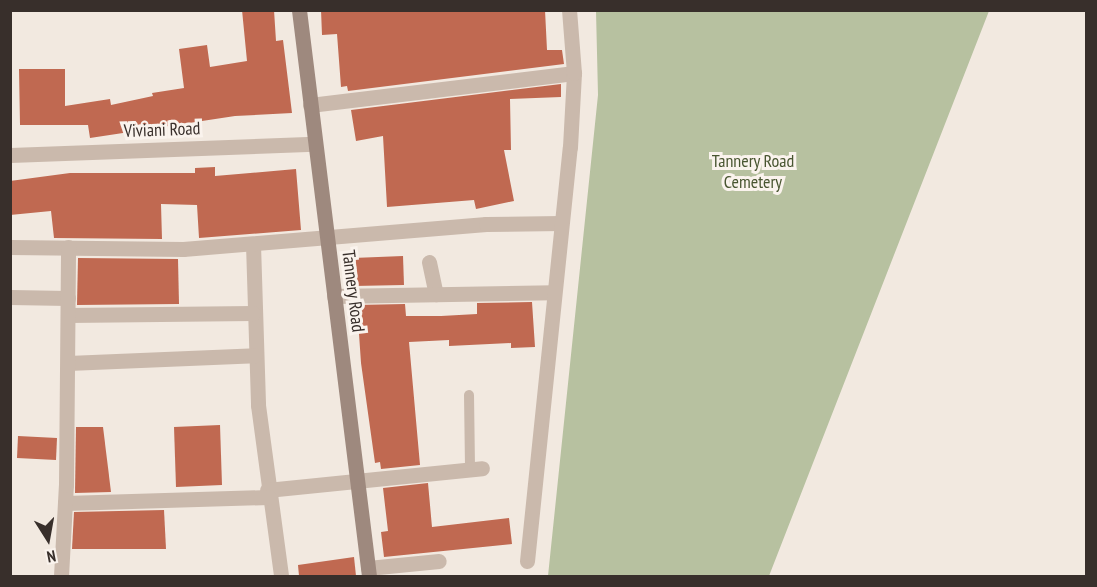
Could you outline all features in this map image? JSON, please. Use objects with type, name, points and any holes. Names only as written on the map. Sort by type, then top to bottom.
[{"type":"main road","name":"Tannery Road","points":[[299,10],[368,572]]},
{"type":"street","points":[[527,561],[574,73],[569,10]]},
{"type":"street","points":[[310,105],[574,73]]},
{"type":"street","name":"Viviani Road","points":[[10,155],[314,144]]},
{"type":"street","points":[[10,247],[183,249],[327,240],[486,224],[561,223]]},
{"type":"street","points":[[253,244],[255,355],[268,494],[280,576]]},
{"type":"street","points":[[61,576],[68,363],[68,247]]},
{"type":"street","points":[[429,262],[436,294]]},
{"type":"street","points":[[334,296],[553,292]]},
{"type":"street","points":[[10,297],[68,298]]},
{"type":"street","points":[[68,315],[253,313]]},
{"type":"street","points":[[68,363],[255,355]]},
{"type":"street","points":[[65,503],[268,494],[476,469]]},
{"type":"street","points":[[368,572],[439,561]]},
{"type":"lane","points":[[469,395],[476,469]]},
{"type":"green space","name":"Tannery Road Cemetery","points":[[596,11],[989,11],[769,576],[548,576],[598,95]]},
{"type":"building","points":[[242,10],[274,10],[276,41],[283,40],[292,113],[235,116],[90,138],[88,125],[20,125],[19,69],[65,69],[65,106],[110,99],[111,105],[153,96],[152,93],[184,88],[179,49],[207,45],[210,67],[247,61]]},
{"type":"building","points":[[321,10],[545,10],[547,50],[562,50],[564,64],[348,91],[347,86],[341,87],[337,34],[322,35]]},
{"type":"building","points":[[561,84],[561,97],[510,99],[511,150],[504,150],[514,201],[476,209],[474,200],[387,207],[383,136],[356,141],[351,110]]},
{"type":"building","points":[[215,167],[215,176],[296,169],[301,230],[199,238],[197,205],[161,204],[162,239],[54,238],[51,211],[10,215],[10,181],[70,173],[195,173],[195,168]]},
{"type":"building","points":[[403,256],[404,285],[354,286],[353,258]]},
{"type":"building","points":[[78,258],[178,259],[179,304],[77,305]]},
{"type":"building","points":[[532,302],[535,347],[511,348],[511,343],[449,346],[449,340],[409,342],[420,465],[381,469],[380,462],[375,463],[361,363],[357,305],[405,304],[406,316],[441,316],[477,314],[477,303]]},
{"type":"building","points":[[220,425],[222,485],[176,487],[174,427]]},
{"type":"building","points":[[76,427],[103,427],[111,492],[75,493]]},
{"type":"building","points":[[18,436],[57,438],[56,460],[17,458]]},
{"type":"building","points":[[428,483],[432,527],[509,518],[512,544],[384,557],[381,532],[388,531],[383,488]]},
{"type":"building","points":[[164,510],[166,549],[72,549],[74,512]]},
{"type":"building","points":[[354,557],[356,576],[299,576],[298,565]]}]
